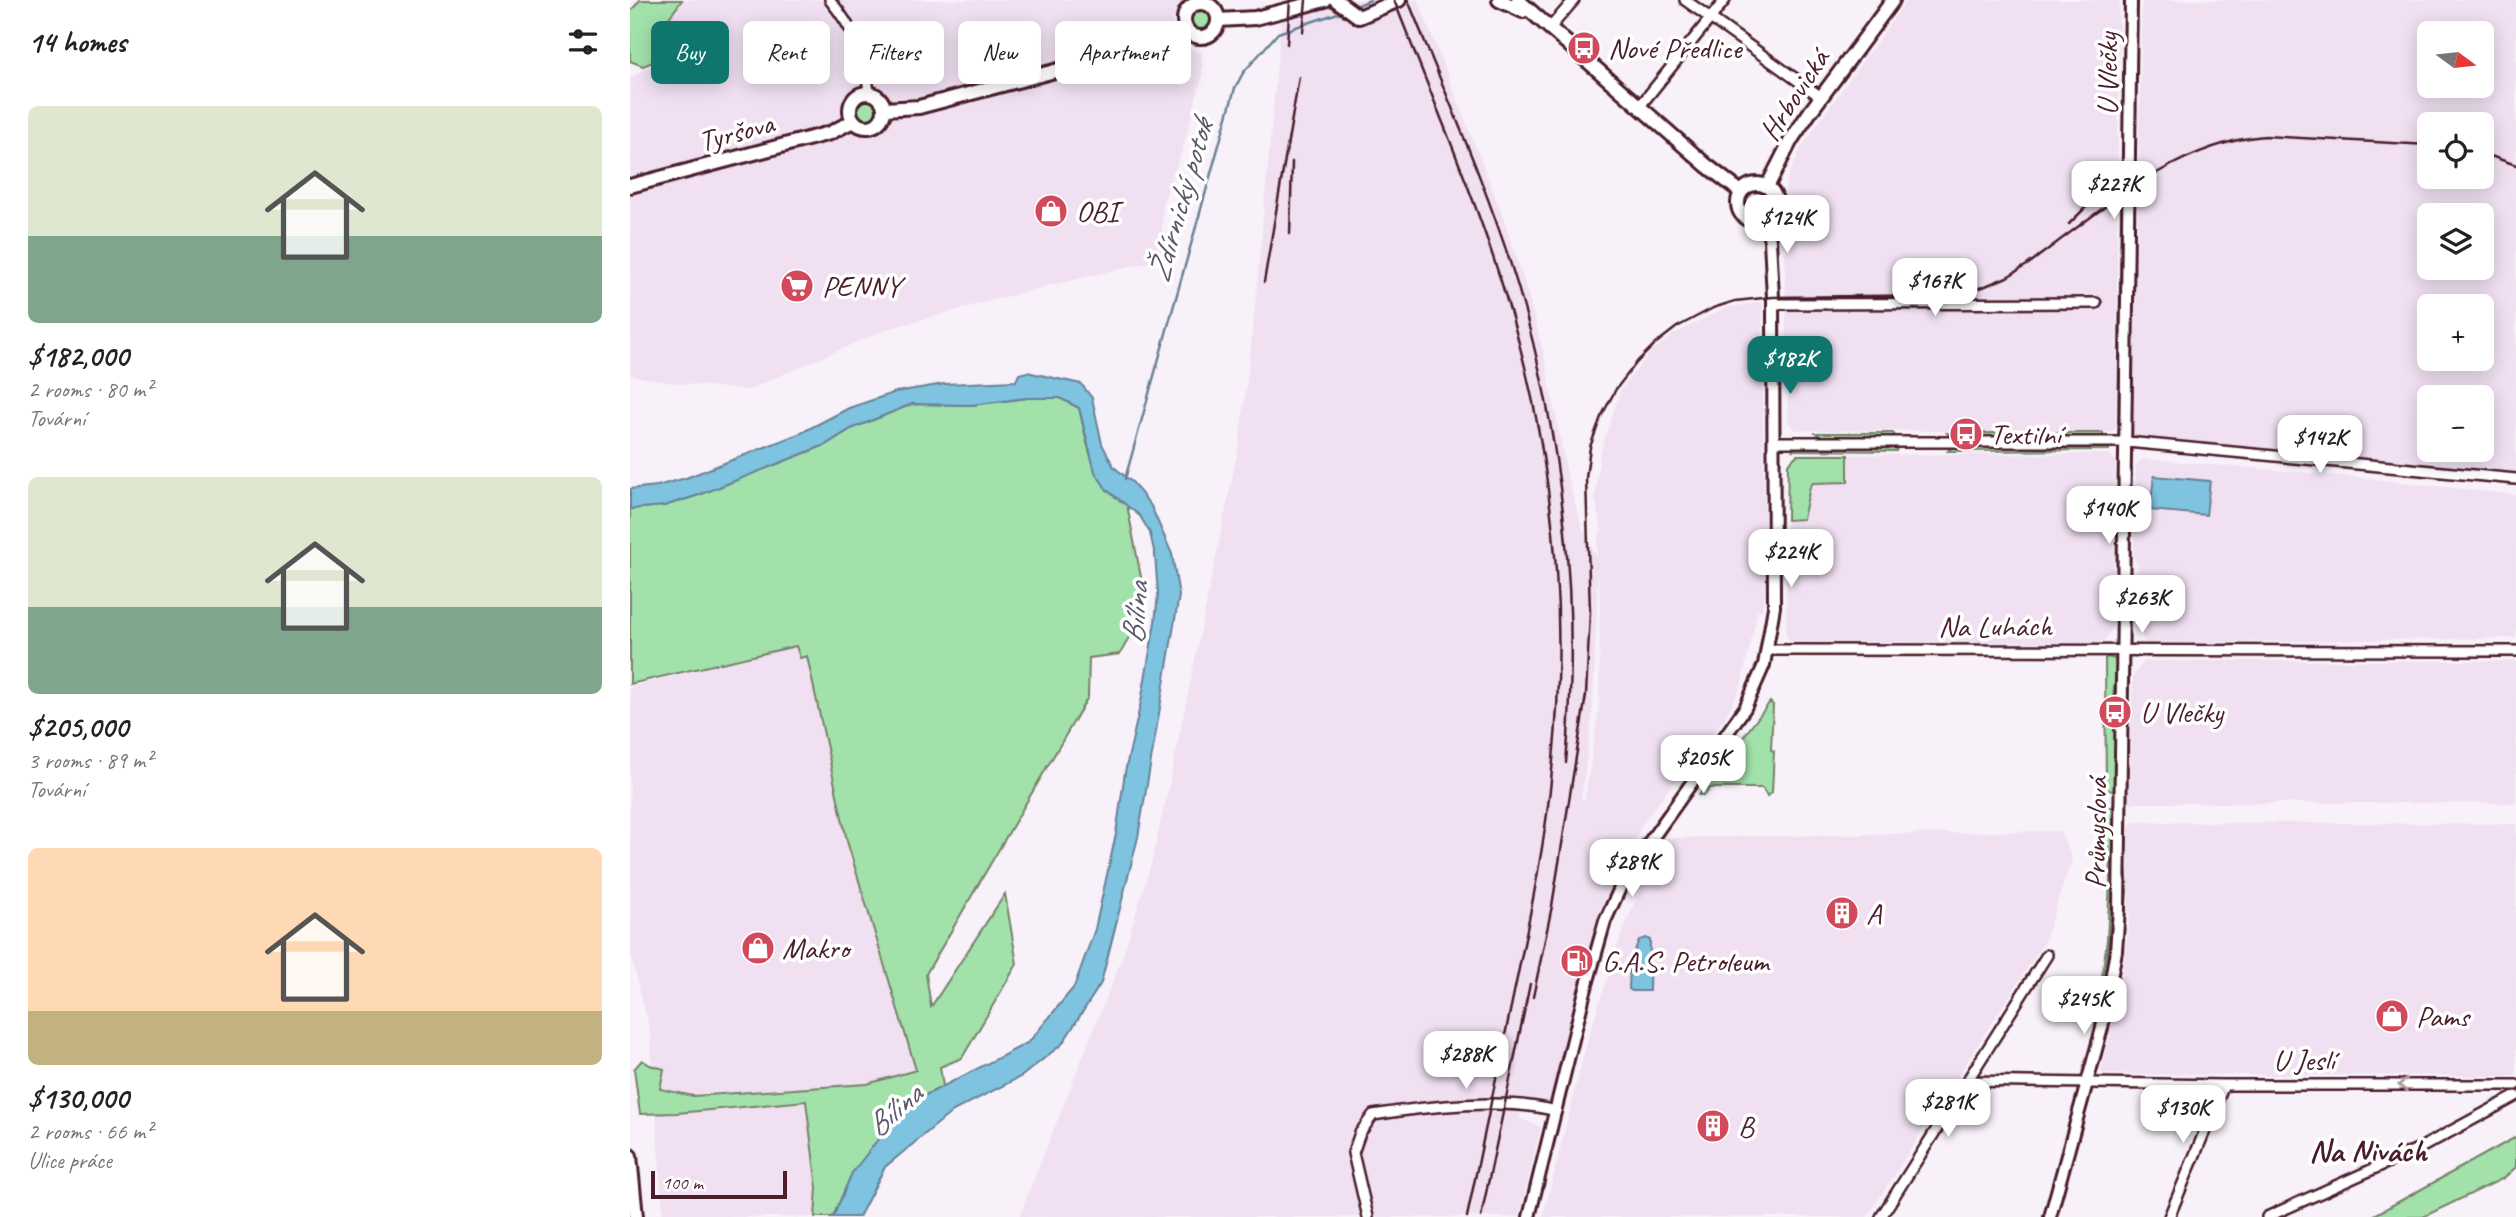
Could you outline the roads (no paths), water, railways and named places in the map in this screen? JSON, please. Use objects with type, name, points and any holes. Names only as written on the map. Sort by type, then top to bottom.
[{"type":"main road","points":[[1218,20],[1255,18],[1325,0]]},
{"type":"main road","points":[[1344,7],[1364,16],[1399,0]]},
{"type":"main road","points":[[1499,0],[1507,2],[1549,29]]},
{"type":"main road","points":[[1518,0],[1706,165],[1741,192]]},
{"type":"main road","name":"Hrbovická","points":[[1767,187],[1791,141],[1893,0]]},
{"type":"main road","points":[[1185,21],[1185,15],[1197,2],[1212,7],[1218,20],[1215,30],[1207,36],[1196,36],[1191,33]]},
{"type":"main road","points":[[853,121],[849,108],[852,100],[863,93],[869,93],[881,100],[884,109],[912,108],[1055,72]]},
{"type":"main road","name":"Tyršova","points":[[630,186],[830,133],[853,121],[862,127],[872,127],[881,120],[884,109]]},
{"type":"main road","points":[[1752,185],[1767,187],[1775,202],[1772,213],[1764,220],[1755,221],[1742,214],[1738,200],[1741,192],[1752,185]]},
{"type":"main road","points":[[630,1156],[636,1217]]},
{"type":"street","points":[[830,0],[847,21],[860,47],[869,93]]},
{"type":"street","points":[[1549,29],[1574,0]]},
{"type":"street","points":[[1685,0],[1821,97]]},
{"type":"street","points":[[1640,106],[1725,0]]},
{"type":"street","name":"U Vlečky","points":[[2127,442],[2131,0]]},
{"type":"street","points":[[1529,1217],[1600,934],[1626,875],[1745,708],[1768,650],[1776,572],[1773,304],[1770,240],[1764,220]]},
{"type":"street","points":[[1773,304],[2096,303]]},
{"type":"street","points":[[1774,442],[2127,442],[2516,479]]},
{"type":"street","name":"Průmyslová","points":[[2050,1217],[2109,994],[2118,919],[2127,442]]},
{"type":"street","name":"Na Luhách","points":[[1768,650],[2516,651]]},
{"type":"street","points":[[1881,1217],[2047,955]]},
{"type":"street","name":"U Jeslí","points":[[1967,1081],[2224,1085],[2516,1085]]},
{"type":"street","points":[[2169,1217],[2224,1085]]},
{"type":"street","points":[[2267,1217],[2422,1147],[2516,1096]]},
{"type":"street","points":[[1368,1217],[1353,1153],[1360,1133],[1373,1115],[1403,1110],[1498,1104],[1541,1107],[1556,1111]]},
{"type":"water","points":[[1027,372],[1081,384],[1092,398],[1102,444],[1114,467],[1133,483],[1151,506],[1172,554],[1179,596],[1138,837],[1101,983],[1062,1044],[1022,1076],[953,1111],[885,1167],[859,1217],[833,1217],[852,1173],[883,1133],[920,1098],[1029,1042],[1074,987],[1095,929],[1116,834],[1125,772],[1155,622],[1158,594],[1150,533],[1140,516],[1107,490],[1095,472],[1079,408],[1060,398],[1027,398],[971,405],[912,404],[851,429],[825,445],[699,495],[664,506],[630,509],[630,489],[657,486],[686,478],[801,433],[849,408],[896,392],[944,384],[1016,381],[1019,374]]},
{"type":"water","points":[[2154,476],[2210,481],[2206,515],[2150,510]]},
{"type":"water","points":[[1639,940],[1650,940],[1649,991],[1632,991],[1629,989],[1630,963]]},
{"type":"waterway","name":"Ždírnický potok","points":[[1354,7],[1370,0]]},
{"type":"waterway","name":"Ždírnický potok","points":[[1125,479],[1235,88],[1243,73],[1278,33],[1344,11]]},
{"type":"railway","points":[[1287,44],[1290,0]]},
{"type":"railway","points":[[1303,32],[1306,0]]},
{"type":"railway","points":[[1394,0],[1466,181],[1513,320],[1536,415],[1556,562],[1557,711],[1546,821],[1525,942],[1467,1217]]},
{"type":"railway","points":[[1408,0],[1494,214],[1534,345],[1557,463],[1569,583],[1571,643],[1566,763]]},
{"type":"railway","points":[[1264,282],[1299,77]]},
{"type":"railway","points":[[1533,997],[1552,906],[1586,695],[1590,612],[1586,478],[1590,447],[1601,417],[1616,389],[1655,344],[1677,327],[1713,308],[1735,301],[1773,297],[1951,295],[1983,287],[2027,265],[2109,204],[2169,166],[2232,141],[2265,136],[2417,144]]},
{"type":"railway","points":[[2494,157],[2516,165]]},
{"type":"railway","points":[[1290,234],[1292,162]]},
{"type":"railway","points":[[2069,224],[2097,196],[2112,174]]},
{"type":"railway","points":[[1481,1217],[1530,984]]},
{"type":"place","name":"Nové Předlice","points":[[1584,48]]},
{"type":"place","name":"OBI","points":[[1051,211]]},
{"type":"place","name":"PENNY","points":[[797,286]]},
{"type":"place","name":"Textilní","points":[[1966,434]]},
{"type":"place","name":"U Vlečky","points":[[2115,712]]},
{"type":"place","name":"A","points":[[1842,913]]},
{"type":"place","name":"Makro","points":[[758,948]]},
{"type":"place","name":"G.A.S. Petroleum","points":[[1577,961]]},
{"type":"place","name":"Pams","points":[[2392,1016]]},
{"type":"place","name":"B","points":[[1713,1126]]},
{"type":"district","name":"Na Nivách","points":[[2368,1150]]},
{"type":"water label","name":"Bílina","points":[[1135,613]]},
{"type":"water label","name":"Bílina","points":[[894,1110]]}]
